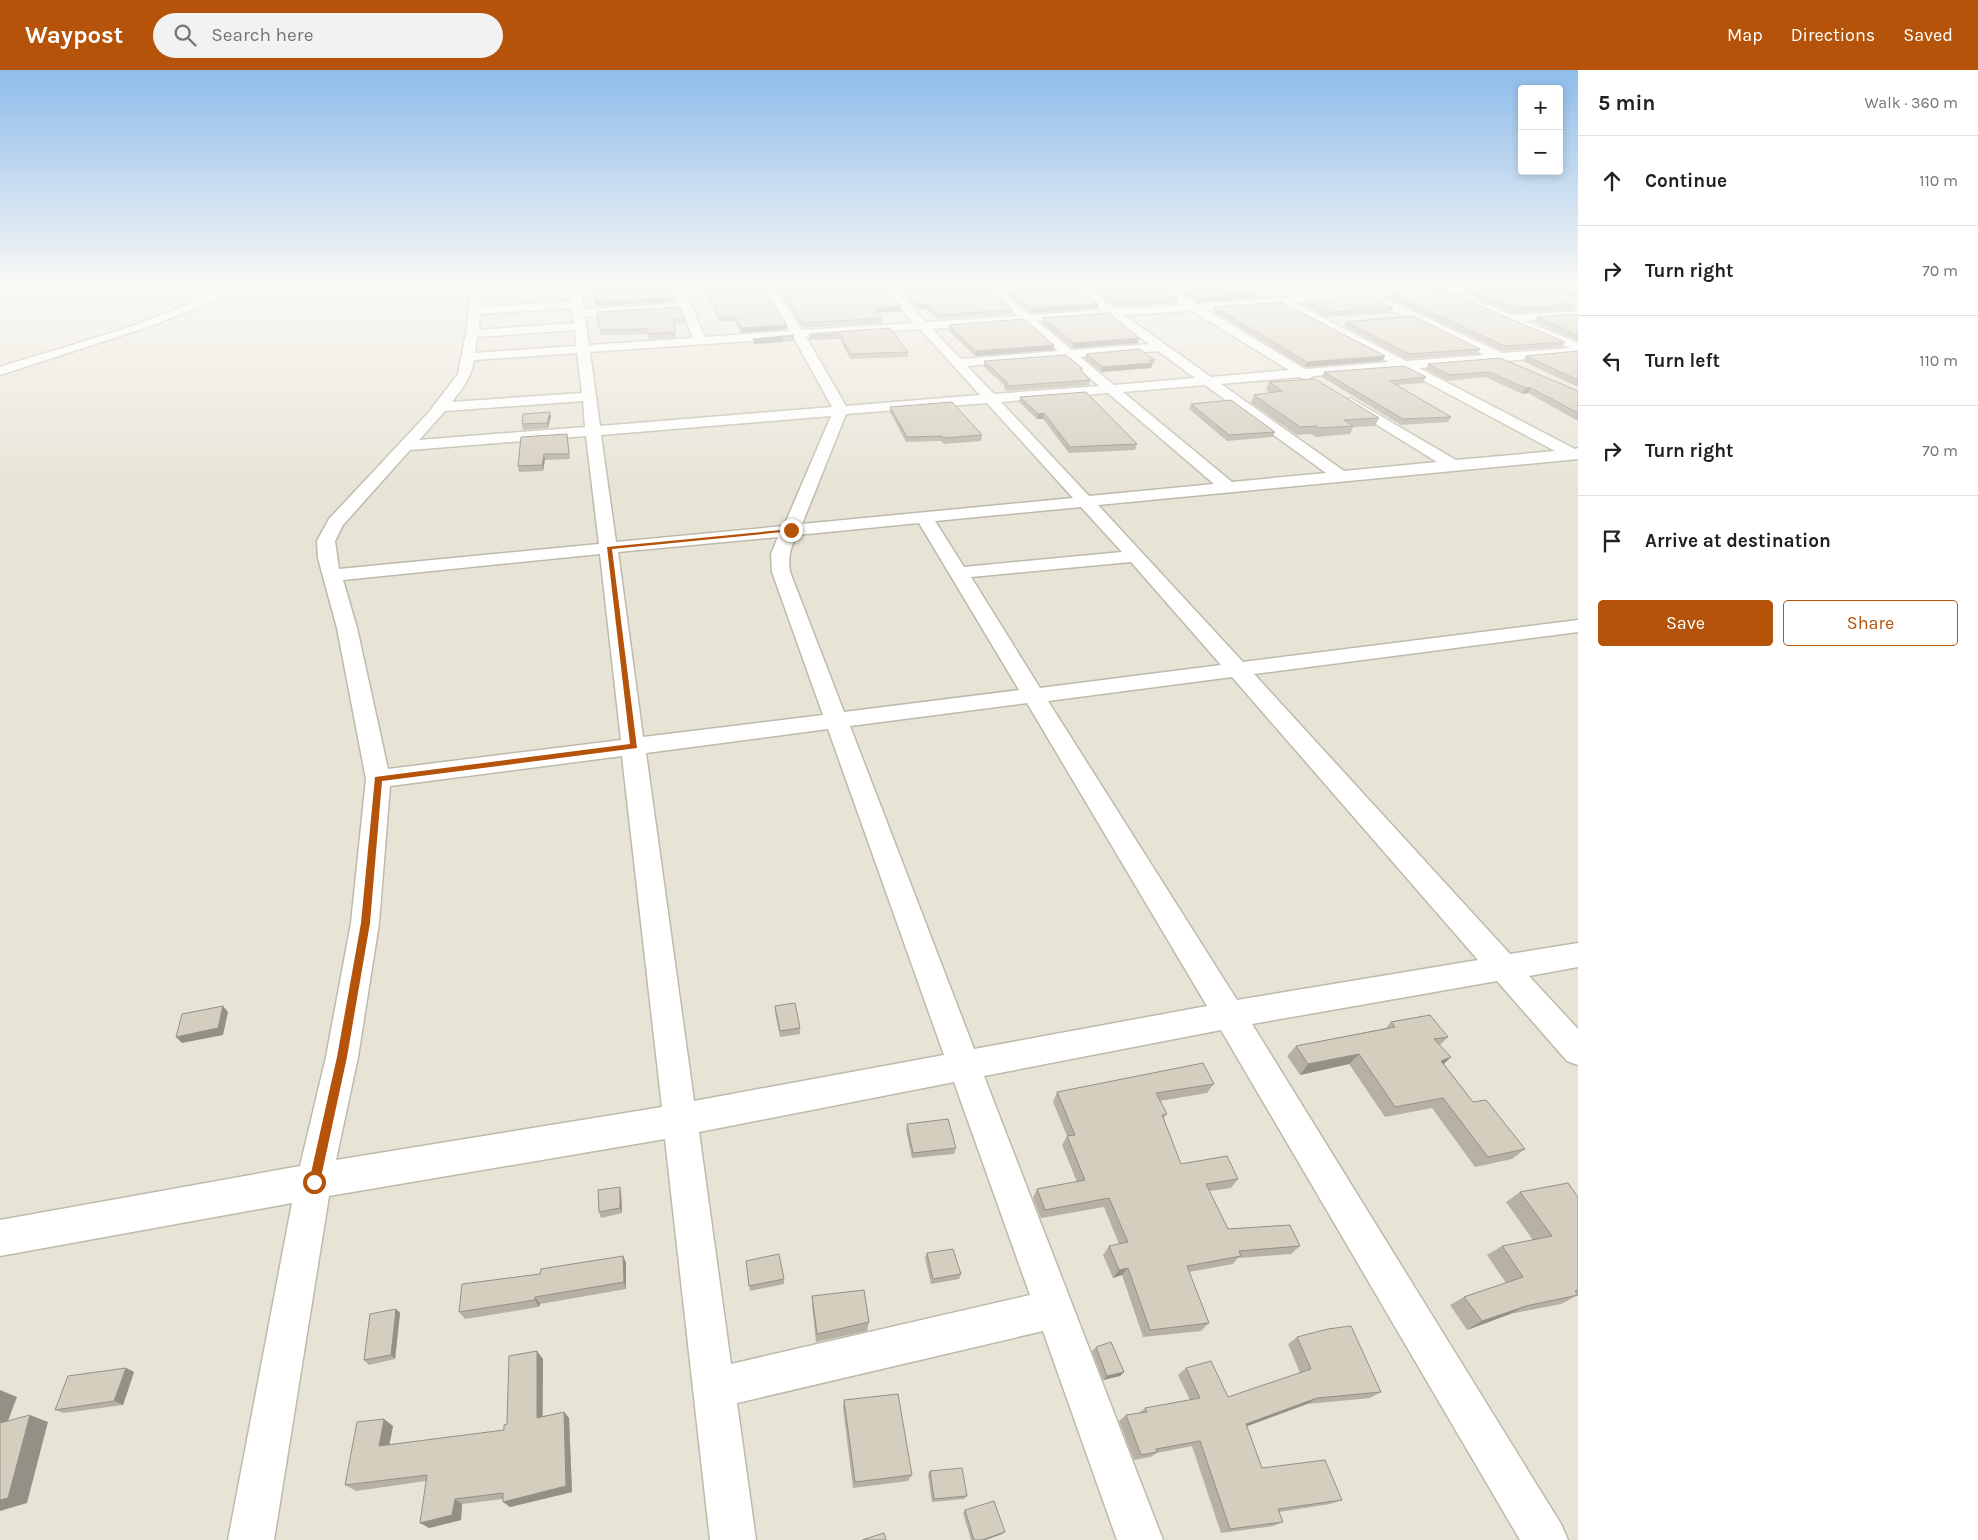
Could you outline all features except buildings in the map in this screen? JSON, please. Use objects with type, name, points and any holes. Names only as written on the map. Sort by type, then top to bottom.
[{"type":"street","points":[[0,371],[51,355]]},
{"type":"street","points":[[251,1540],[314,1182],[342,1057],[365,923],[378,779],[347,628],[327,558],[326,541],[335,523],[441,407],[461,382],[466,355]]},
{"type":"street","points":[[584,355],[733,1540]]},
{"type":"street","points":[[810,355],[841,410]]},
{"type":"street","points":[[950,355],[1240,670],[1578,1051]]},
{"type":"street","points":[[958,363],[1061,355]]},
{"type":"street","points":[[1069,355],[1229,488]]},
{"type":"street","points":[[1169,355],[1340,476]]},
{"type":"street","points":[[1273,355],[1320,383]]},
{"type":"street","points":[[1383,355],[1576,454]]},
{"type":"street","points":[[1494,355],[1526,370]]},
{"type":"street","points":[[405,446],[1538,355]]},
{"type":"street","points":[[1336,394],[1454,466]]},
{"type":"street","points":[[441,407],[590,396]]},
{"type":"street","points":[[841,410],[791,530],[778,556],[782,572],[1140,1540]]},
{"type":"street","points":[[333,575],[1576,454]]},
{"type":"street","points":[[925,518],[1229,1015],[1545,1540]]},
{"type":"street","points":[[957,573],[1136,556]]},
{"type":"street","points":[[378,779],[1578,626]]},
{"type":"street","points":[[0,1238],[680,1120],[1229,1015],[1578,955]]},
{"type":"street","points":[[714,1388],[1055,1309]]},
{"type":"shaded area","points":[[0,355],[1578,355],[1578,1540],[0,1540]]},
{"type":"route","points":[[314,1182],[342,1057],[365,923],[378,779],[634,746],[609,548],[791,530]]}]
